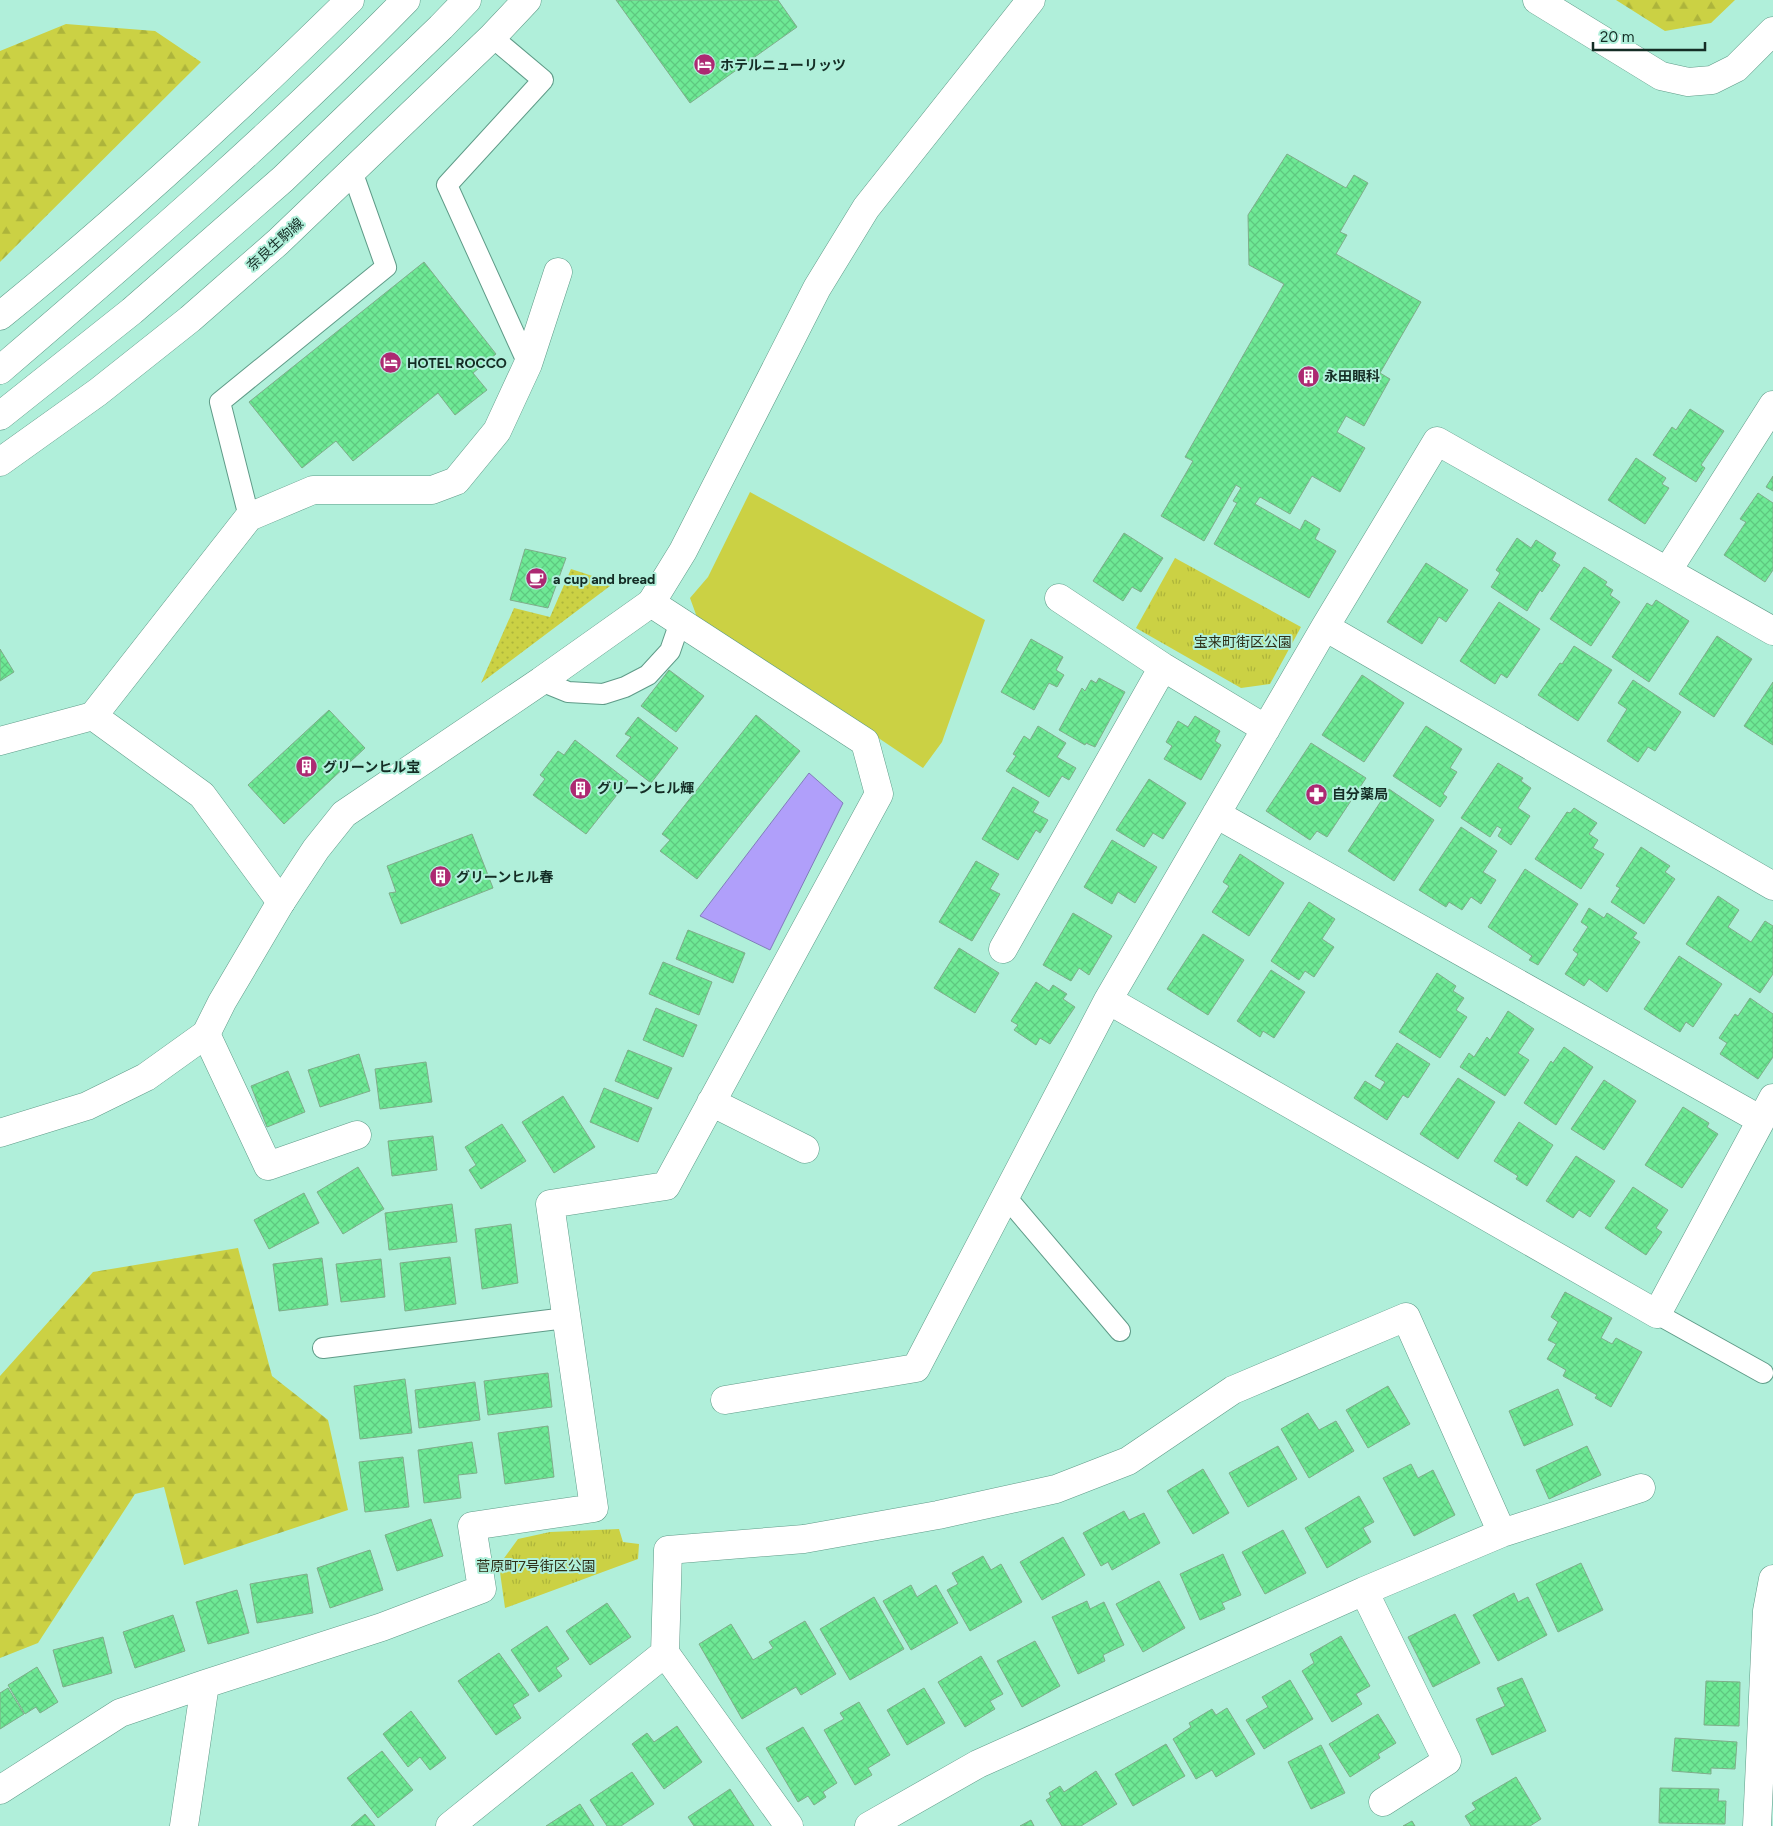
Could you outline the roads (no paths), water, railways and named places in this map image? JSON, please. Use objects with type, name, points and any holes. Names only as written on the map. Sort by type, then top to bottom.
[{"type":"main road","points":[[0,316],[40,284],[247,101],[350,0]]},
{"type":"main road","points":[[0,370],[94,290],[302,102],[406,0]]},
{"type":"main road","points":[[0,416],[132,311],[283,179],[467,0]]},
{"type":"main road","name":"奈良生駒線","points":[[0,462],[98,392],[190,319],[278,242],[492,37],[527,0]]},
{"type":"main road","points":[[0,1133],[87,1106],[146,1077],[206,1034],[222,1002],[281,902],[316,849],[344,814],[651,604],[683,551],[817,288],[866,208],[1031,0]]},
{"type":"main road","points":[[1537,0],[1662,76],[1688,82],[1712,80],[1736,68],[1773,32]]},
{"type":"main road","points":[[0,741],[93,716],[249,517],[313,490],[432,490],[456,481],[497,431],[528,364],[558,272]]},
{"type":"main road","points":[[1668,570],[1773,405]]},
{"type":"main road","points":[[725,1400],[916,1368],[1108,1000],[1325,627],[1437,441],[1773,631]]},
{"type":"main road","points":[[1059,598],[1163,667],[1266,729]]},
{"type":"main road","points":[[0,1790],[120,1713],[382,1627],[482,1589],[472,1526],[594,1508],[550,1204],[666,1186],[879,794],[865,742],[651,604]]},
{"type":"main road","points":[[1325,627],[1773,886]]},
{"type":"main road","points":[[1003,949],[1163,667]]},
{"type":"main road","points":[[93,716],[202,795],[281,902]]},
{"type":"main road","points":[[1108,1000],[1657,1314],[1767,1109],[1216,814]]},
{"type":"main road","points":[[206,1034],[268,1166],[357,1135]]},
{"type":"main road","points":[[711,1102],[805,1149]]},
{"type":"main road","points":[[789,1826],[665,1653],[668,1550],[804,1539],[938,1515],[1056,1489],[1128,1461],[1233,1390],[1406,1317],[1502,1533]]},
{"type":"main road","points":[[869,1826],[978,1764],[1364,1591],[1502,1533],[1641,1488]]},
{"type":"main road","points":[[1757,1826],[1773,1579]]},
{"type":"main road","points":[[1364,1591],[1447,1762],[1383,1802]]},
{"type":"main road","points":[[450,1826],[665,1653]]},
{"type":"main road","points":[[184,1826],[205,1684]]},
{"type":"lane","points":[[492,37],[543,80],[447,185],[528,364]]},
{"type":"lane","points":[[249,517],[220,402],[386,267],[352,171]]},
{"type":"lane","points":[[541,681],[568,692],[603,694],[626,687],[648,675],[670,650],[680,622]]},
{"type":"lane","points":[[1006,1197],[1120,1331]]},
{"type":"lane","points":[[1657,1314],[1762,1373]]},
{"type":"lane","points":[[322,1348],[566,1318]]},
{"type":"place","name":"ホテルニューリッツ","points":[[704,65]]},
{"type":"place","name":"HOTEL ROCCO","points":[[391,363]]},
{"type":"place","name":"永田眼科","points":[[1308,376]]},
{"type":"place","name":"a cup and bread","points":[[537,579]]},
{"type":"place","name":"グリーンヒル宝","points":[[307,767]]},
{"type":"place","name":"グリーンヒル輝","points":[[581,788]]},
{"type":"place","name":"自分薬局","points":[[1316,794]]},
{"type":"place","name":"グリーンヒル春","points":[[440,877]]},
{"type":"park label","name":"宝来町街区公園","points":[[1243,642]]},
{"type":"park label","name":"菅原町7号街区公園","points":[[536,1566]]}]
